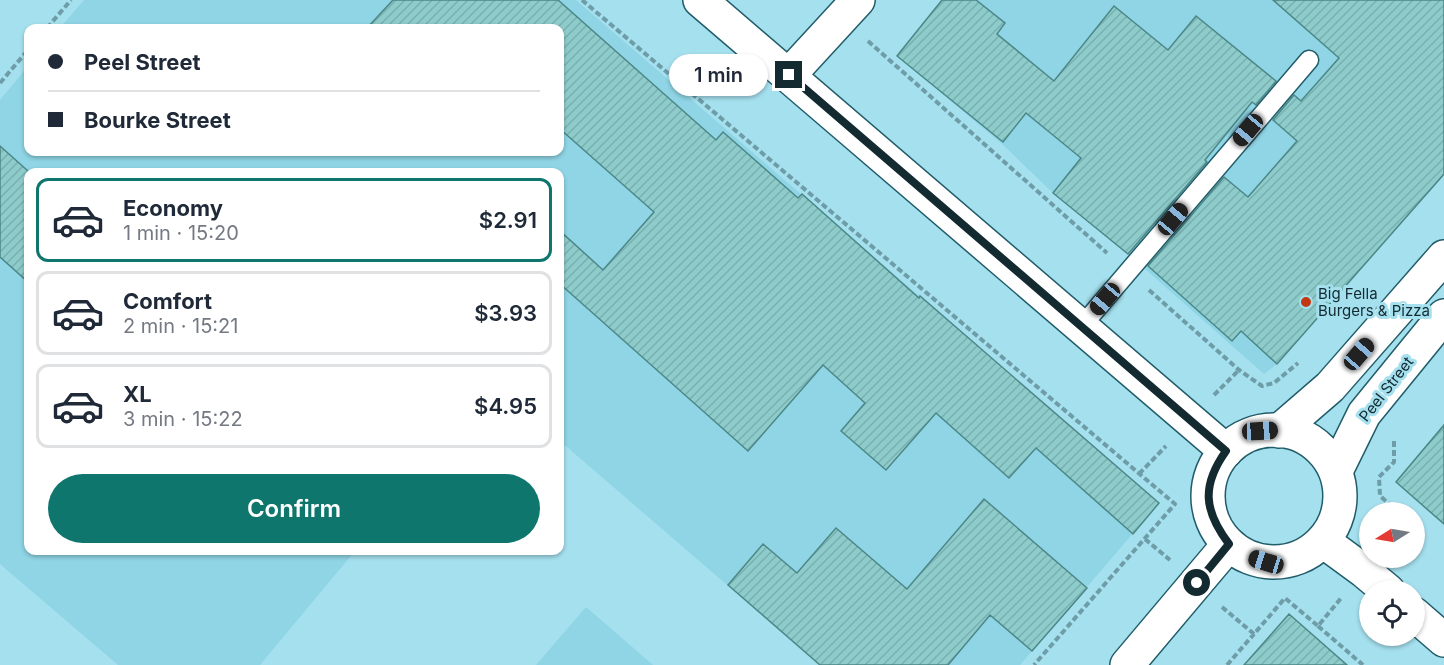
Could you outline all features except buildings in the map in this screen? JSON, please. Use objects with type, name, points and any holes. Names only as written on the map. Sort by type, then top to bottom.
[{"type":"main road","points":[[700,0],[1226,451]]},
{"type":"main road","points":[[789,75],[858,0]]},
{"type":"main road","points":[[1279,430],[1330,387],[1444,257]]},
{"type":"main road","name":"Peel Street","points":[[1337,469],[1364,414],[1444,316]]},
{"type":"main road","points":[[1279,430],[1298,435],[1318,446],[1337,469],[1340,502],[1335,523],[1323,541],[1306,554],[1287,562],[1266,562],[1246,556],[1229,544],[1216,528],[1209,508],[1209,487],[1215,467],[1226,451],[1242,438],[1260,431],[1279,430]]},
{"type":"main road","points":[[1323,541],[1375,580]]},
{"type":"main road","points":[[1127,665],[1229,544]]},
{"type":"main road","points":[[1425,624],[1444,640]]},
{"type":"lane","points":[[1081,327],[1309,60]]},
{"type":"path","points":[[50,24],[71,0]]},
{"type":"path","points":[[582,0],[1175,504],[1034,665]]},
{"type":"path","points":[[877,49],[1239,370],[1262,386],[1274,383],[1298,363]]},
{"type":"path","points":[[0,83],[24,55]]},
{"type":"path","points":[[1215,394],[1239,370]]},
{"type":"path","points":[[1387,502],[1380,496],[1379,477],[1394,462],[1394,441]]},
{"type":"path","points":[[1139,474],[1163,449]]},
{"type":"path","points":[[1145,539],[1168,558]]},
{"type":"path","points":[[1318,626],[1343,596]]},
{"type":"path","points":[[1227,665],[1285,597],[1363,665]]},
{"type":"path","points":[[1227,611],[1254,634]]},
{"type":"shaded area","points":[[84,0],[576,0],[1159,503],[1020,665],[820,665],[564,444],[564,168],[24,168],[24,555],[352,555],[260,665],[118,665],[0,564],[0,100],[24,71],[24,156],[564,156],[564,24],[63,24]]},
{"type":"shaded area","points":[[942,0],[1444,0],[1277,364],[1264,374],[1128,254],[1053,193],[1002,144],[897,56]]},
{"type":"shaded area","points":[[586,607],[653,665],[536,665]]},
{"type":"place","name":"Big Fella Burgers & Pizza","points":[[1306,302]]},
{"type":"route","points":[[789,75],[1226,451],[1215,467],[1209,487],[1209,508],[1216,528],[1229,544],[1197,583]]}]
